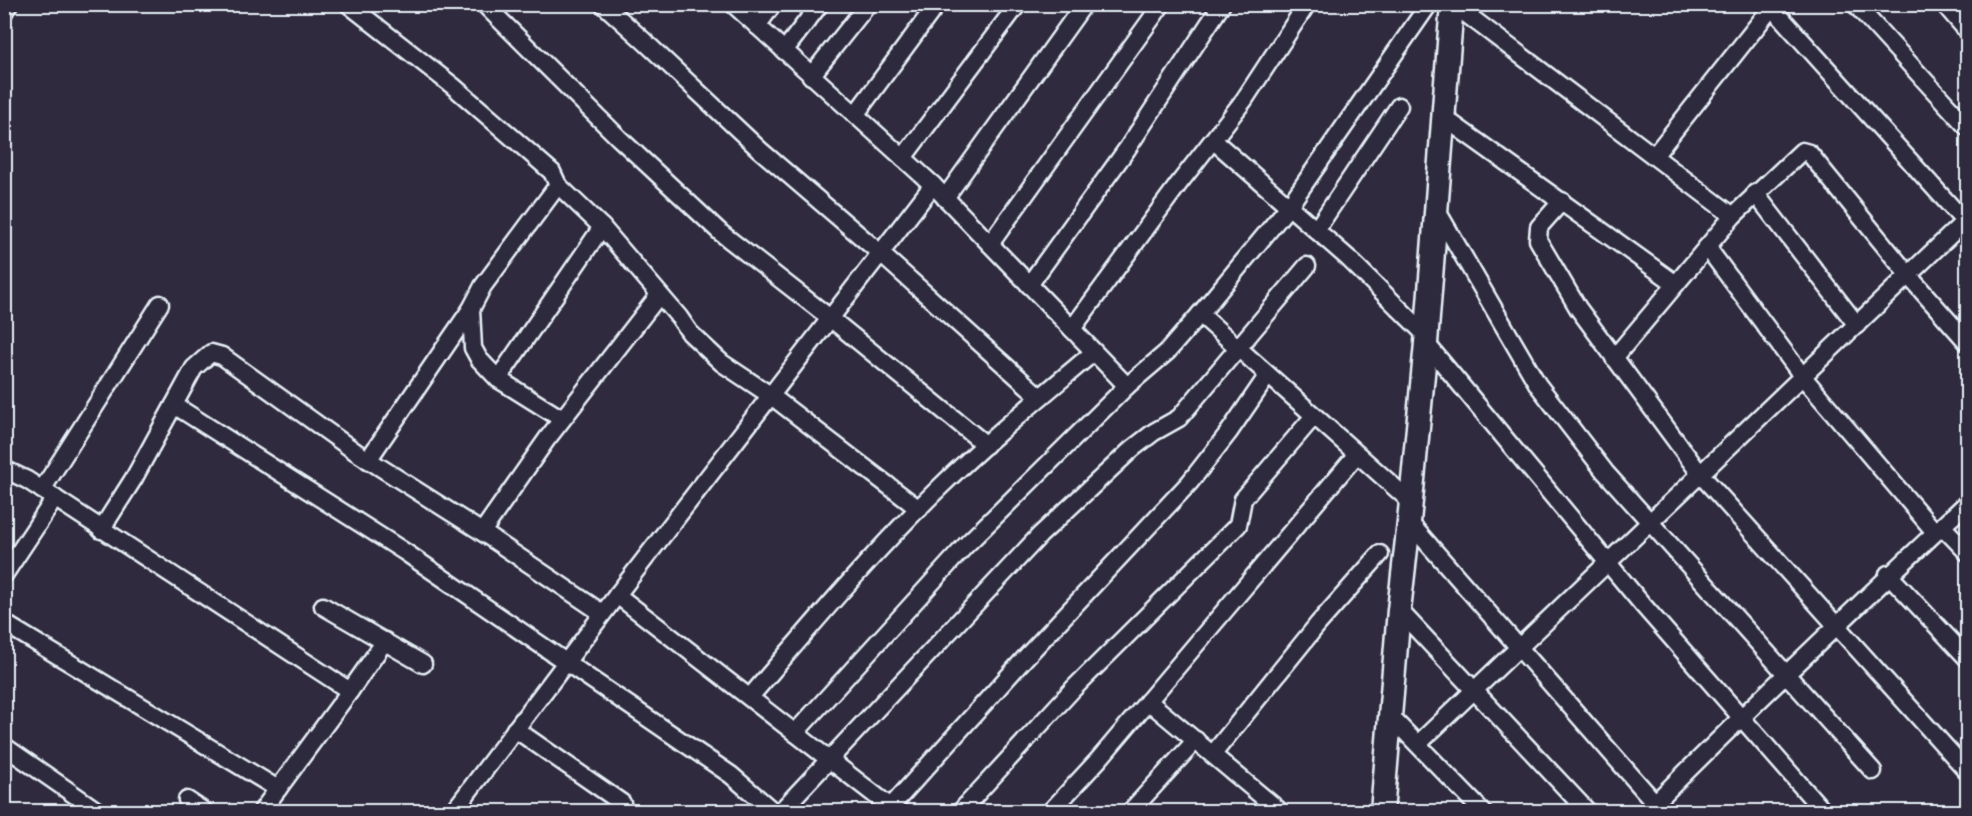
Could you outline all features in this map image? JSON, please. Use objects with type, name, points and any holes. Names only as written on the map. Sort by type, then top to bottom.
[{"type":"street","points":[[4,12],[9,4]]},
{"type":"street","points":[[348,4],[453,86],[552,172],[558,185],[602,227],[690,333],[722,363],[770,395],[919,509]]},
{"type":"street","points":[[484,4],[619,138],[721,233],[986,445]]},
{"type":"street","points":[[603,4],[760,150],[880,253],[1040,397]]},
{"type":"street","points":[[733,4],[933,185],[1127,386]]},
{"type":"street","points":[[757,26],[773,4]]},
{"type":"street","points":[[784,51],[819,4]]},
{"type":"street","points":[[811,76],[868,4]]},
{"type":"street","points":[[855,115],[937,4]]},
{"type":"street","points":[[903,158],[1018,4]]},
{"type":"street","points":[[945,198],[1084,4]]},
{"type":"street","points":[[990,244],[1162,4]]},
{"type":"street","points":[[1029,285],[1127,149],[1222,4]]},
{"type":"street","points":[[1072,329],[1244,100],[1307,4]]},
{"type":"street","points":[[795,732],[966,545],[1127,386],[1167,352],[1289,206],[1429,4]]},
{"type":"street","points":[[1382,812],[1398,610],[1410,512],[1426,339],[1453,4]]},
{"type":"street","points":[[1453,4],[1733,216]]},
{"type":"street","points":[[1856,4],[1968,128]]},
{"type":"street","points":[[1944,4],[1968,32]]},
{"type":"street","points":[[1418,744],[1966,220],[1770,6],[1654,156]]},
{"type":"street","points":[[1316,230],[1399,106]]},
{"type":"street","points":[[1443,117],[1676,284]]},
{"type":"street","points":[[1213,140],[1348,258],[1426,339],[1608,563],[1824,812]]},
{"type":"street","points":[[1614,358],[1733,216],[1799,153],[1807,152],[1908,275],[1968,343]]},
{"type":"street","points":[[368,460],[471,309],[483,286],[558,185]]},
{"type":"street","points":[[457,810],[616,594],[933,185]]},
{"type":"street","points":[[1755,194],[1857,325]]},
{"type":"street","points":[[1562,201],[1539,227],[1538,240],[1578,308],[1701,475],[1968,772]]},
{"type":"street","points":[[1436,209],[1538,386],[1605,472],[1873,771]]},
{"type":"street","points":[[498,379],[602,227]]},
{"type":"street","points":[[1707,248],[1803,377],[1939,529],[1968,553]]},
{"type":"street","points":[[780,812],[1040,535],[1132,449],[1154,432],[1179,418],[1307,266]]},
{"type":"street","points":[[482,532],[562,419],[659,295]]},
{"type":"street","points":[[4,575],[48,494],[160,304]]},
{"type":"street","points":[[471,309],[473,348],[479,359],[498,379],[562,419]]},
{"type":"street","points":[[1200,314],[1357,454],[1410,512],[1655,808],[1836,624],[1968,502]]},
{"type":"street","points":[[750,697],[851,580],[919,509],[986,445],[1094,352]]},
{"type":"street","points":[[101,530],[134,478],[194,368],[211,353],[222,356],[368,460],[482,532],[602,613]]},
{"type":"street","points":[[616,594],[795,732],[891,810],[1024,658],[1190,482],[1229,432],[1268,375]]},
{"type":"street","points":[[174,405],[405,552],[566,661],[731,775],[774,812]]},
{"type":"street","points":[[960,812],[1073,689],[1238,525],[1243,499],[1314,416]]},
{"type":"street","points":[[1050,812],[1100,758],[1357,454]]},
{"type":"street","points":[[4,469],[27,480],[350,691]]},
{"type":"street","points":[[1213,754],[1318,624],[1380,554]]},
{"type":"street","points":[[1888,574],[1968,659]]},
{"type":"street","points":[[323,606],[423,664]]},
{"type":"street","points":[[1398,610],[1588,812]]},
{"type":"street","points":[[4,622],[278,789]]},
{"type":"street","points":[[261,812],[385,641]]},
{"type":"street","points":[[1148,701],[1281,812]]},
{"type":"street","points":[[1389,716],[1484,812]]},
{"type":"street","points":[[515,729],[622,803]]},
{"type":"street","points":[[1130,812],[1196,740]]},
{"type":"street","points":[[4,746],[99,812]]},
{"type":"street","points":[[187,800],[205,812]]}]
